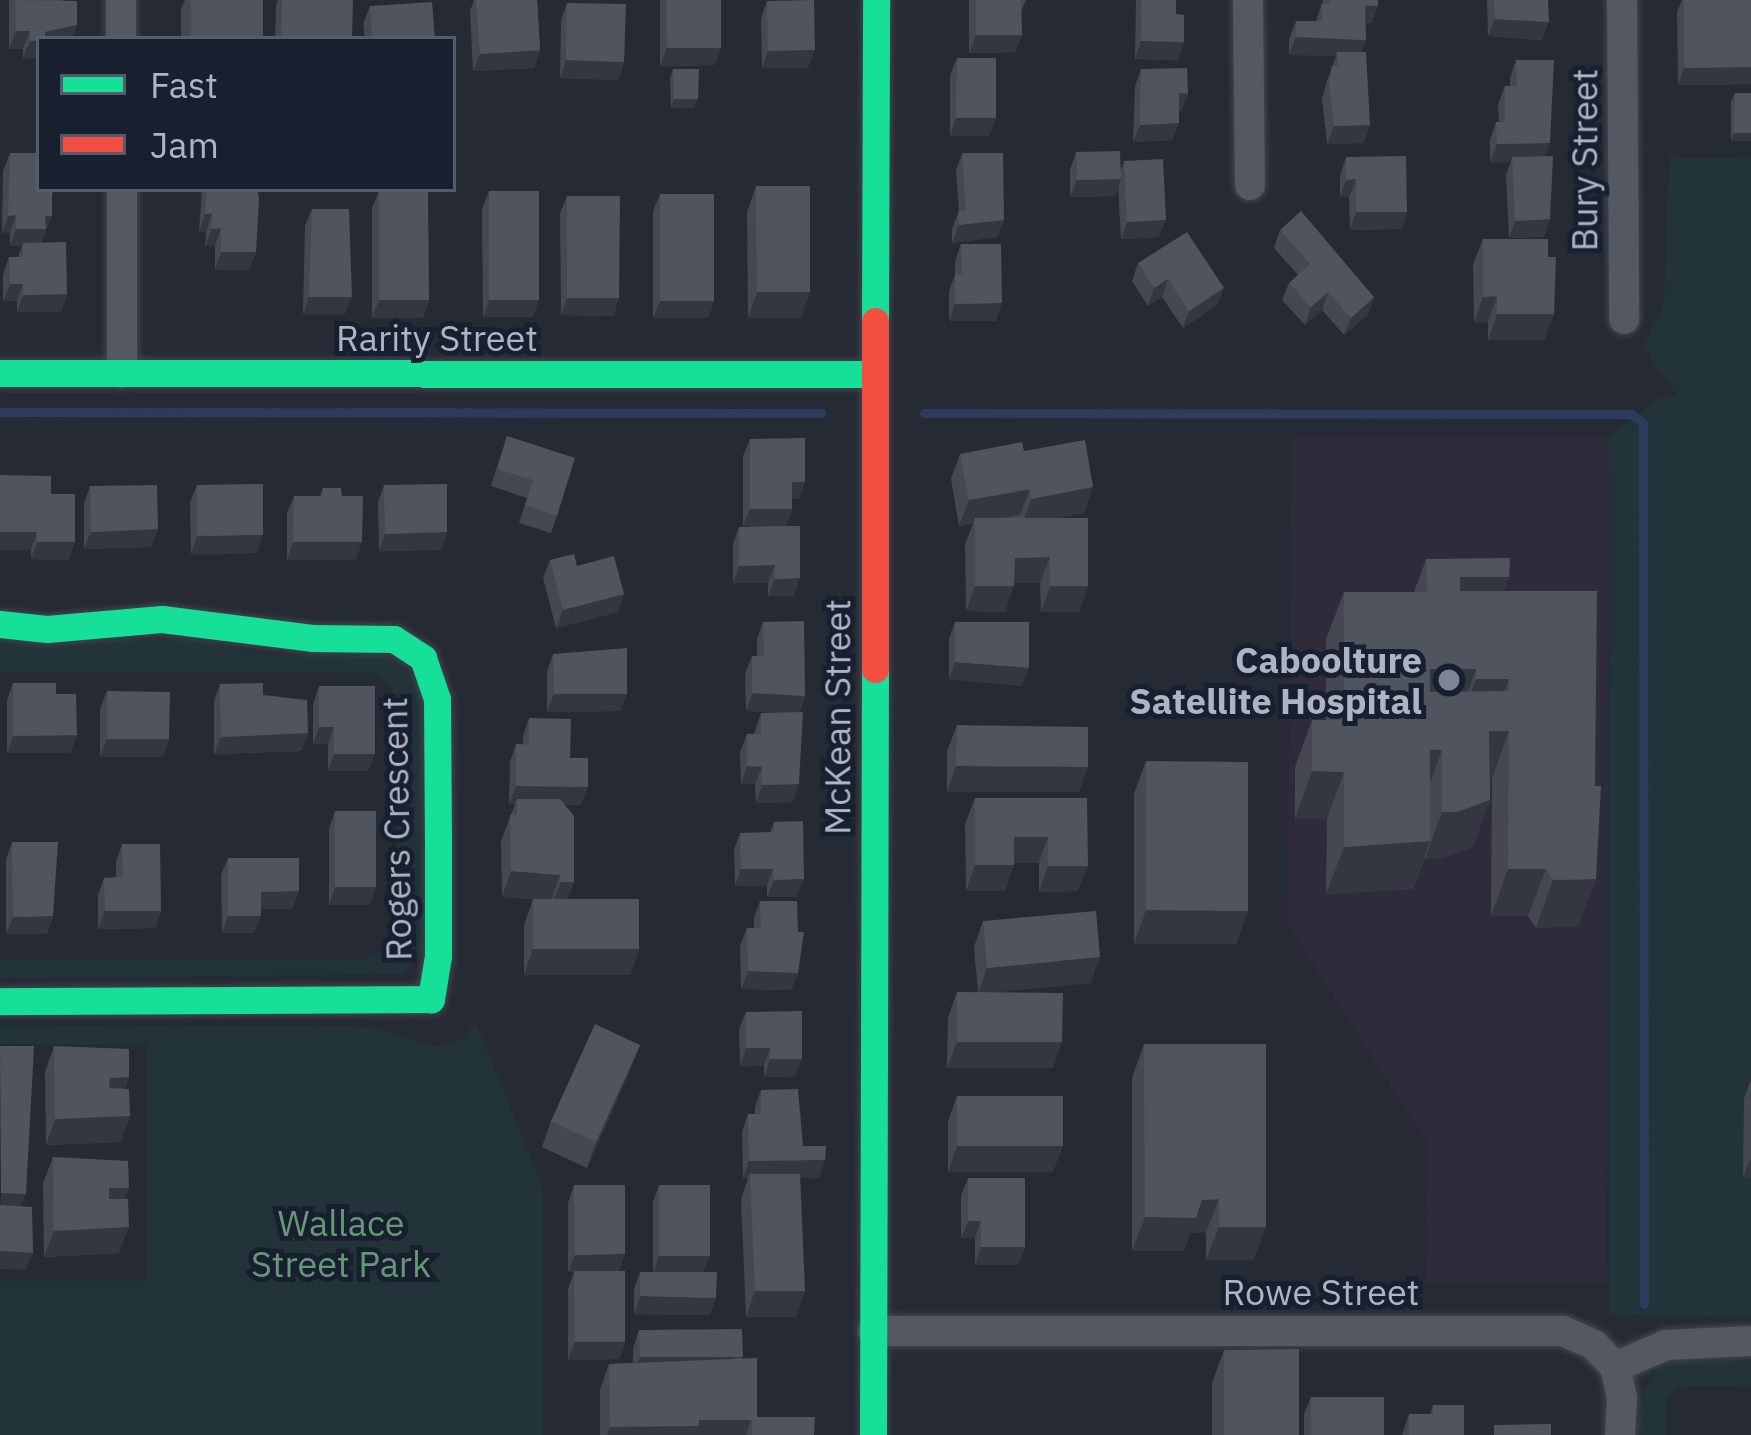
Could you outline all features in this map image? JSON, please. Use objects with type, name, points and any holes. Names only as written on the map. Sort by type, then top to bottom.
[{"type":"street","points":[[121,0],[121,36]]},
{"type":"street","name":"McKean Street","points":[[873,1435],[876,0]]},
{"type":"street","points":[[1249,0],[1250,185]]},
{"type":"street","name":"Bury Street","points":[[1622,0],[1624,319]]},
{"type":"street","points":[[122,192],[122,374]]},
{"type":"street","name":"Rarity Street","points":[[0,374],[873,374]]},
{"type":"street","name":"Rogers Crescent","points":[[0,624],[47,629],[162,619],[312,638],[394,639],[423,658],[437,699],[438,773],[438,956],[431,999],[0,1001]]},
{"type":"street","name":"Rowe Street","points":[[873,1331],[1563,1331],[1594,1345],[1615,1367]]},
{"type":"street","points":[[1620,1435],[1622,1398],[1615,1367],[1666,1345],[1751,1341]]},
{"type":"shaded area","name":"Caboolture Satellite Hospital","points":[[1292,437],[1609,437],[1607,1282],[1426,1282],[1428,1144],[1287,923]]},
{"type":"green space","points":[[1669,157],[1751,158],[1751,1317],[1609,1315],[1609,437],[1659,398],[1677,395],[1643,348],[1664,302]]},
{"type":"green space","points":[[195,639],[269,655],[389,656],[421,680],[422,953],[401,975],[0,978],[0,960],[360,960],[377,955],[392,940],[397,921],[396,706],[391,687],[375,673],[0,672],[0,640]]},
{"type":"green space","name":"Wallace Street Park","points":[[476,1023],[543,1188],[543,1435],[0,1435],[0,1281],[147,1281],[147,1045],[0,1044],[0,1025],[372,1027],[435,1047],[460,1040]]},
{"type":"green space","points":[[1675,1361],[1751,1362],[1751,1386],[1678,1387],[1665,1401],[1666,1435],[1635,1435],[1644,1392],[1655,1372]]},
{"type":"building","points":[[15,0],[77,1],[77,25],[45,32],[30,41],[30,31],[16,31]]},
{"type":"building","points":[[191,0],[263,0],[263,36],[191,36]]},
{"type":"building","points":[[282,0],[353,0],[352,36],[281,36]]},
{"type":"building","points":[[476,0],[537,0],[540,50],[480,54]]},
{"type":"building","points":[[666,0],[721,0],[721,48],[667,48]]},
{"type":"building","points":[[814,0],[815,50],[768,51],[767,1]]},
{"type":"building","points":[[976,0],[1021,0],[1022,35],[976,35]]},
{"type":"building","points":[[1142,0],[1176,0],[1176,14],[1184,15],[1184,42],[1141,41]]},
{"type":"building","points":[[1378,0],[1378,6],[1365,6],[1366,40],[1296,37],[1296,21],[1322,21],[1322,4]]},
{"type":"building","points":[[1494,0],[1548,0],[1549,22],[1495,19]]},
{"type":"building","points":[[1684,0],[1751,0],[1751,67],[1684,68]]},
{"type":"building","points":[[432,2],[435,36],[372,36],[370,6]]},
{"type":"building","points":[[567,3],[626,4],[624,62],[566,60]]},
{"type":"building","points":[[1337,52],[1366,52],[1370,125],[1334,126],[1329,81],[1332,66],[1338,66]]},
{"type":"building","points":[[957,58],[996,58],[996,118],[956,118]]},
{"type":"building","points":[[1516,60],[1554,60],[1550,143],[1497,144],[1496,122],[1505,122],[1505,86],[1517,86]]},
{"type":"building","points":[[1187,68],[1188,94],[1179,93],[1179,123],[1140,125],[1141,69]]},
{"type":"building","points":[[673,69],[699,69],[698,99],[674,99]]},
{"type":"building","points":[[1735,93],[1751,93],[1751,133],[1734,133]]},
{"type":"building","points":[[1120,151],[1121,179],[1077,180],[1076,152]]},
{"type":"building","points":[[10,153],[36,153],[36,192],[52,192],[52,216],[45,216],[46,229],[16,229],[16,215],[8,216]]},
{"type":"building","points":[[962,153],[1003,153],[1004,220],[959,225],[958,211],[966,211]]},
{"type":"building","points":[[1406,156],[1407,212],[1356,212],[1356,179],[1346,180],[1346,157]]},
{"type":"building","points":[[1553,156],[1550,219],[1515,221],[1512,157]]},
{"type":"building","points":[[1163,159],[1166,220],[1127,222],[1124,161]]},
{"type":"building","points":[[756,186],[810,186],[810,292],[757,292]]},
{"type":"building","points":[[489,191],[539,191],[539,300],[489,300]]},
{"type":"building","points":[[207,192],[258,192],[256,252],[221,252],[221,228],[212,229],[212,214],[205,214]]},
{"type":"building","points":[[379,192],[428,192],[429,300],[379,300]]},
{"type":"building","points":[[660,194],[714,194],[714,301],[660,301]]},
{"type":"building","points":[[567,196],[620,196],[619,298],[567,298]]},
{"type":"building","points":[[312,209],[349,209],[352,297],[309,297]]},
{"type":"building","points":[[1301,211],[1374,297],[1351,318],[1328,292],[1311,307],[1289,283],[1310,264],[1280,230]]},
{"type":"building","points":[[1187,232],[1224,288],[1189,311],[1168,279],[1154,288],[1138,263]]},
{"type":"building","points":[[1483,239],[1548,239],[1548,257],[1556,257],[1554,314],[1497,314],[1497,296],[1483,297]]},
{"type":"building","points":[[66,242],[67,294],[23,295],[23,284],[10,284],[9,257],[23,257],[23,243]]},
{"type":"building","points":[[961,244],[1001,244],[1002,303],[955,304],[955,274],[962,274]]},
{"type":"building","points":[[507,436],[575,458],[557,516],[525,505],[533,480],[497,469]]},
{"type":"building","points":[[805,438],[805,482],[792,482],[792,509],[750,509],[750,439]]},
{"type":"building","points":[[1085,440],[1093,487],[1031,499],[1030,489],[969,500],[960,454],[1022,442],[1024,451]]},
{"type":"building","points":[[0,475],[51,476],[51,494],[75,494],[75,542],[37,542],[37,532],[0,532]]},
{"type":"building","points":[[263,484],[263,535],[197,536],[197,485]]},
{"type":"building","points":[[447,484],[447,532],[385,534],[384,485]]},
{"type":"building","points":[[157,485],[158,529],[91,532],[90,486]]},
{"type":"building","points":[[323,488],[341,488],[342,496],[363,496],[362,542],[293,542],[294,496],[322,496]]},
{"type":"building","points":[[975,518],[1088,518],[1088,586],[1050,586],[1050,557],[1015,558],[1014,586],[975,586]]},
{"type":"building","points":[[800,526],[800,578],[775,579],[775,565],[739,566],[739,527]]},
{"type":"building","points":[[574,554],[577,566],[614,556],[624,594],[563,610],[550,560]]},
{"type":"building","points":[[1510,558],[1509,577],[1460,577],[1460,591],[1597,591],[1595,786],[1601,786],[1596,879],[1553,880],[1546,869],[1508,869],[1509,731],[1489,731],[1490,800],[1457,812],[1442,812],[1442,750],[1430,750],[1430,841],[1344,847],[1344,772],[1312,771],[1312,720],[1344,720],[1344,592],[1427,592],[1426,559]],"holes":[[[1430,669],[1476,669],[1476,679],[1509,679],[1509,691],[1430,692]]]},
{"type":"building","points":[[804,621],[805,696],[752,693],[752,656],[764,656],[763,622]]},
{"type":"building","points":[[955,622],[1029,622],[1029,668],[955,662]]},
{"type":"building","points":[[627,648],[627,694],[554,694],[553,654]]},
{"type":"building","points":[[13,683],[56,683],[56,694],[76,694],[77,735],[13,736]]},
{"type":"building","points":[[263,683],[263,695],[307,700],[308,733],[221,737],[220,684]]},
{"type":"building","points":[[319,686],[375,686],[375,754],[334,754],[334,727],[319,727]]},
{"type":"building","points":[[107,691],[170,692],[169,739],[107,739]]},
{"type":"building","points":[[803,712],[799,784],[762,785],[762,767],[747,766],[747,734],[761,734],[761,713]]},
{"type":"building","points":[[529,718],[571,719],[570,758],[588,758],[588,787],[516,786],[516,744],[529,745]]},
{"type":"building","points":[[957,725],[1088,727],[1088,767],[956,766]]},
{"type":"building","points":[[1146,761],[1248,762],[1248,911],[1146,910]]},
{"type":"building","points":[[975,798],[1087,798],[1088,866],[1048,866],[1048,837],[1014,837],[1014,865],[975,865]]},
{"type":"building","points":[[517,799],[560,799],[574,816],[574,882],[561,882],[560,875],[511,871],[510,815],[517,815]]},
{"type":"building","points":[[335,811],[376,811],[376,887],[335,887]]},
{"type":"building","points":[[803,821],[804,879],[774,880],[773,869],[741,869],[740,833],[774,832],[774,822]]},
{"type":"building","points":[[12,842],[58,842],[53,916],[13,917]]},
{"type":"building","points":[[122,844],[160,844],[161,911],[105,911],[104,878],[123,877]]},
{"type":"building","points":[[228,858],[299,858],[299,891],[261,892],[261,916],[228,916]]},
{"type":"building","points":[[533,899],[639,899],[639,949],[533,949]]},
{"type":"building","points":[[760,901],[797,901],[798,932],[804,932],[798,973],[748,971],[747,928],[761,928]]},
{"type":"building","points":[[1096,911],[1100,957],[987,968],[983,921]]},
{"type":"building","points":[[957,992],[1063,993],[1062,1042],[957,1042]]},
{"type":"building","points":[[802,1011],[802,1059],[770,1059],[770,1048],[746,1048],[746,1012]]},
{"type":"building","points":[[595,1024],[640,1045],[596,1142],[551,1121]]},
{"type":"building","points":[[1144,1044],[1266,1044],[1266,1227],[1219,1227],[1219,1199],[1202,1200],[1196,1218],[1145,1217]]},
{"type":"building","points":[[0,1046],[34,1046],[26,1194],[1,1193]]},
{"type":"building","points":[[54,1046],[129,1049],[129,1077],[110,1078],[109,1088],[129,1089],[130,1116],[55,1119]]},
{"type":"building","points":[[798,1089],[803,1146],[826,1146],[825,1160],[749,1161],[748,1114],[761,1114],[761,1090]]},
{"type":"building","points":[[957,1096],[1063,1096],[1063,1146],[957,1146]]},
{"type":"building","points":[[53,1157],[128,1161],[129,1188],[109,1188],[109,1199],[128,1199],[129,1227],[54,1231]]},
{"type":"building","points":[[750,1174],[800,1174],[805,1291],[755,1291]]},
{"type":"building","points":[[968,1178],[1025,1178],[1025,1247],[981,1247],[981,1221],[968,1221]]},
{"type":"building","points":[[574,1185],[625,1185],[625,1254],[575,1255]]},
{"type":"building","points":[[659,1185],[710,1185],[710,1256],[659,1256]]},
{"type":"building","points":[[0,1205],[32,1207],[33,1253],[0,1251]]},
{"type":"building","points":[[574,1271],[625,1271],[625,1342],[575,1342]]},
{"type":"building","points":[[640,1272],[717,1272],[716,1298],[640,1296]]},
{"type":"building","points":[[742,1329],[743,1357],[640,1357],[639,1330]]},
{"type":"building","points":[[1299,1349],[1299,1435],[1224,1435],[1224,1350]]},
{"type":"building","points":[[757,1358],[757,1417],[752,1420],[610,1427],[609,1364]]},
{"type":"building","points":[[1311,1397],[1384,1397],[1384,1435],[1311,1435]]},
{"type":"building","points":[[1433,1405],[1464,1405],[1464,1435],[1409,1435],[1409,1414],[1433,1414]]},
{"type":"building","points":[[752,1417],[815,1417],[814,1435],[752,1435]]},
{"type":"building","points":[[1551,1424],[1551,1435],[1494,1435],[1494,1425]]},
{"type":"waterway","points":[[0,412],[821,413]]},
{"type":"waterway","points":[[924,413],[1631,414],[1643,423],[1644,1304]]},
{"type":"traffic: fast","points":[[875,321],[876,0]]},
{"type":"traffic: fast","points":[[0,373],[873,374]]},
{"type":"traffic: fast","points":[[0,624],[47,629],[162,619],[312,638],[394,639],[423,658],[437,699],[438,840],[438,956],[431,999],[0,1001]]},
{"type":"traffic: fast","points":[[873,1435],[875,669]]},
{"type":"traffic: jam","points":[[875,321],[875,669]]},
{"type":"place","name":"Caboolture Satellite Hospital","points":[[1449,680]]}]
